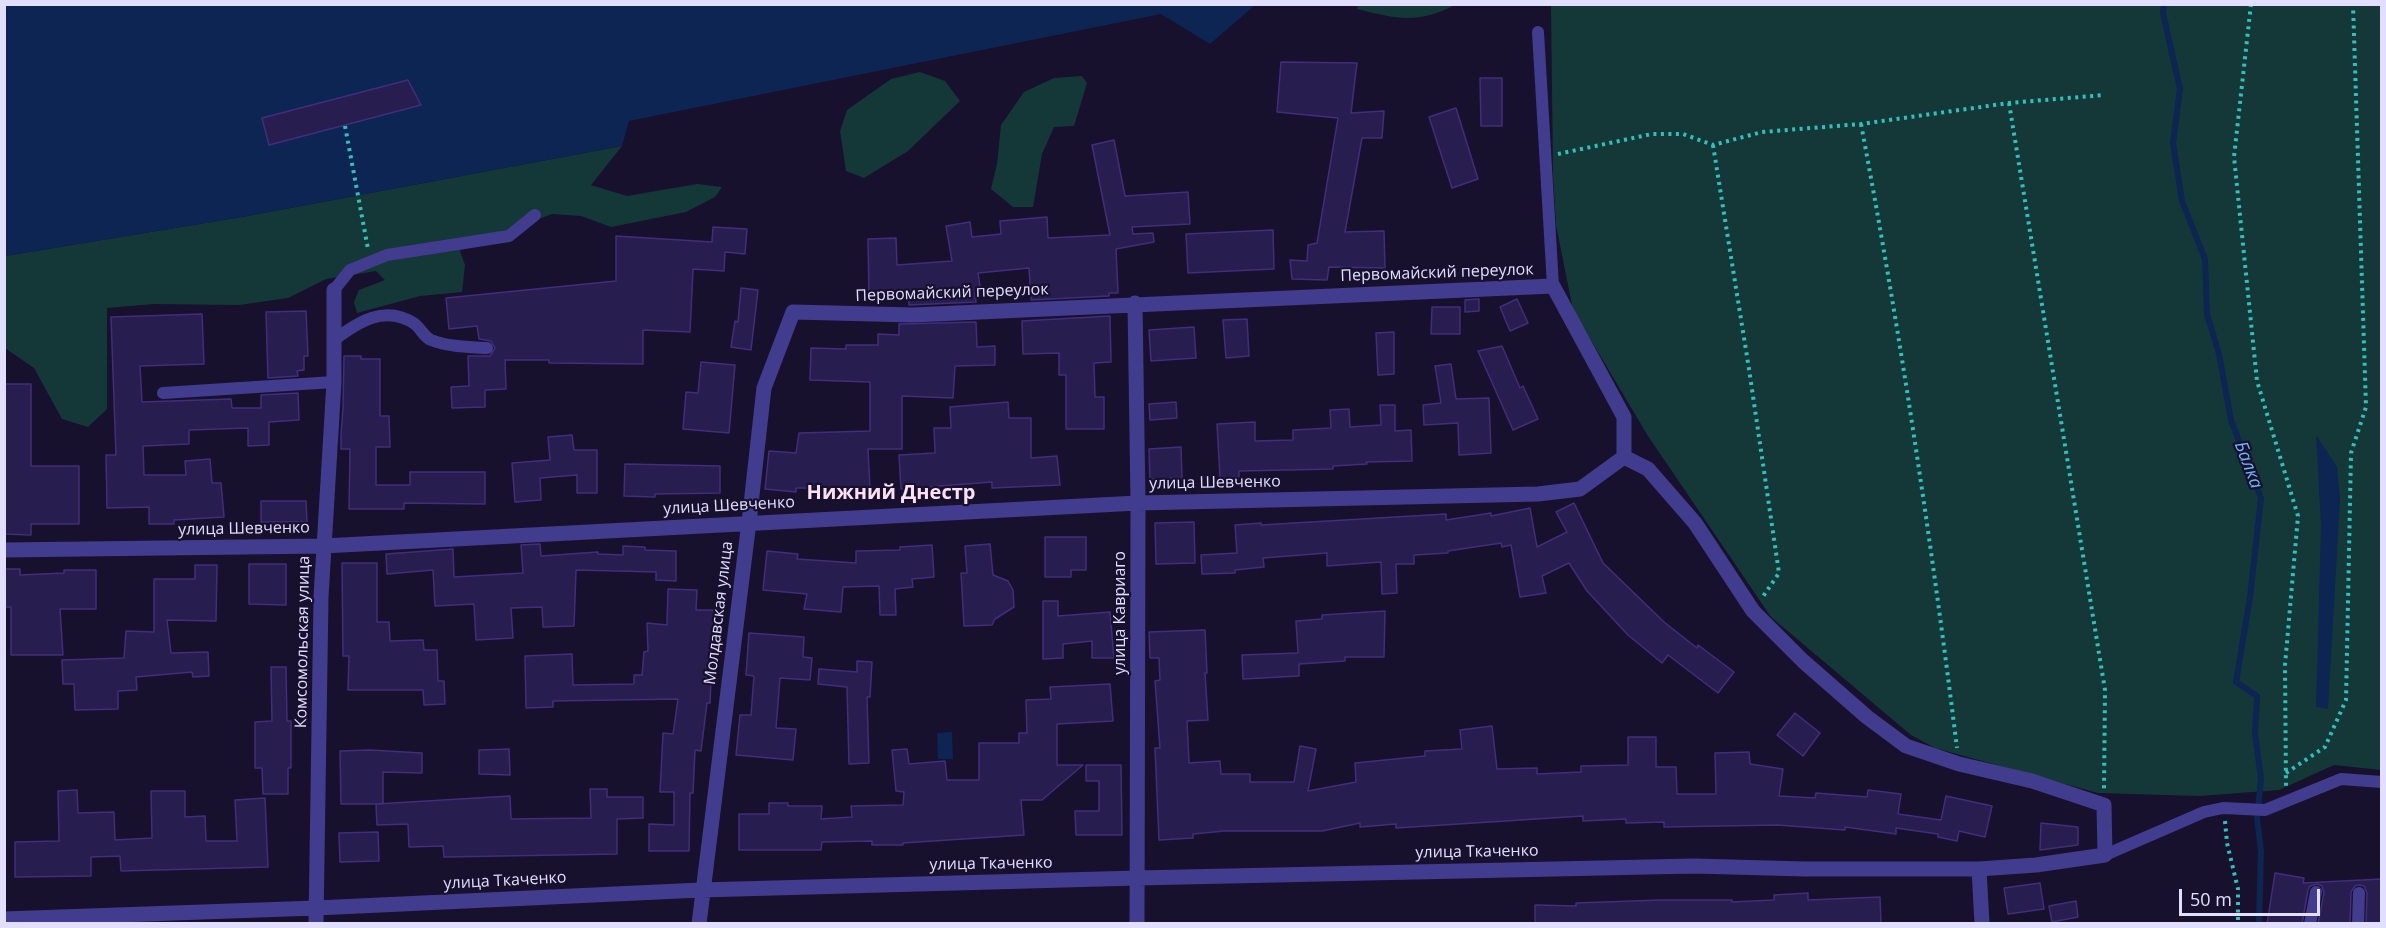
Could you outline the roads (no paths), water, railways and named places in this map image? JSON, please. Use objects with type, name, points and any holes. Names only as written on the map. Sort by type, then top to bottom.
[{"type":"street","name":"Первомайский переулок","points":[[793,312],[913,315],[1135,303],[1553,286],[1624,417],[1624,457]]},
{"type":"street","name":"Комсомольская улица","points":[[316,916],[323,546],[334,382],[334,290]]},
{"type":"street","name":"улица Кавриаго","points":[[1135,303],[1138,503],[1137,924]]},
{"type":"street","name":"Молдавская улица","points":[[699,924],[701,890],[749,522],[764,388],[793,312]]},
{"type":"street","name":"улица Шевченко","points":[[4,550],[323,546],[1138,503],[1538,494],[1580,489],[1624,457]]},
{"type":"street","points":[[1624,457],[1648,469],[1695,523],[1753,611],[1803,661],[1882,729],[1906,746],[1959,764],[2032,781],[2104,805],[2105,855]]},
{"type":"street","name":"улица Ткаченко","points":[[4,919],[316,916],[701,890],[1137,878],[1694,866],[1805,869],[1978,869],[2105,855]]},
{"type":"street","points":[[1978,869],[1983,924]]},
{"type":"lane","points":[[1538,32],[1553,286]]},
{"type":"lane","points":[[334,290],[350,270],[387,255],[509,236],[535,215]]},
{"type":"lane","points":[[334,340],[355,325],[374,316],[396,315],[415,324],[428,339],[446,345],[487,348]]},
{"type":"lane","points":[[163,393],[334,382]]},
{"type":"lane","points":[[2105,855],[2205,812],[2223,808],[2265,810],[2341,779],[2382,782]]},
{"type":"lane","points":[[2310,924],[2316,892]]},
{"type":"lane","points":[[2358,924],[2359,893]]},
{"type":"water","points":[[5,5],[1255,5],[1210,44],[1161,14],[629,121],[622,146],[242,217],[5,256]]},
{"type":"water","points":[[2316,435],[2337,467],[2340,499],[2328,709],[2316,707],[2321,525]]},
{"type":"water","points":[[952,732],[953,759],[938,759],[937,733]]},
{"type":"waterway","name":"Балка","points":[[2164,4],[2163,13],[2180,89],[2173,143],[2182,201],[2205,259],[2207,314],[2219,354],[2231,420],[2261,498],[2250,597],[2236,682],[2257,696],[2255,733],[2261,779],[2257,818],[2261,851],[2259,924]]},
{"type":"district","name":"Нижний Днестр","points":[[891,493]]}]
